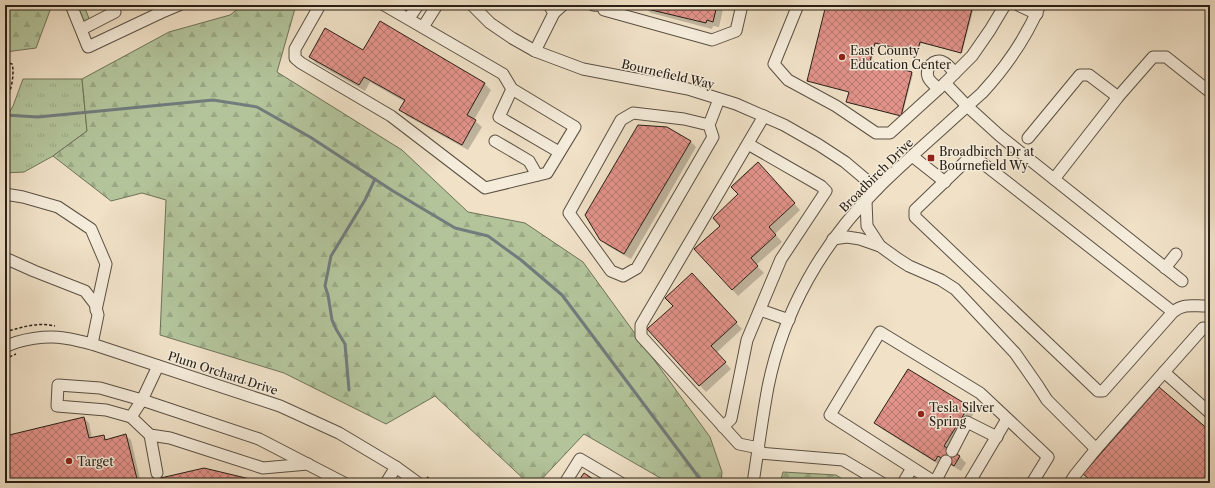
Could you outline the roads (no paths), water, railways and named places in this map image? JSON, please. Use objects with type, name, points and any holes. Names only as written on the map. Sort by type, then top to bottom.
[{"type":"street","points":[[71,5],[88,47],[158,9],[179,5]]},
{"type":"street","points":[[82,29],[115,12],[111,5]]},
{"type":"street","points":[[320,5],[295,49],[295,58],[301,63],[391,116],[485,188],[547,173],[575,127],[512,89],[503,74],[409,18],[384,5]]},
{"type":"street","points":[[409,18],[418,5]]},
{"type":"street","points":[[423,27],[437,5]]},
{"type":"street","name":"Bournefield Way","points":[[472,5],[490,22],[512,38],[535,51],[583,69],[688,89],[736,104],[784,125],[845,162],[877,189]]},
{"type":"street","points":[[535,51],[552,9],[563,5]]},
{"type":"street","points":[[593,5],[605,5],[604,10],[712,40],[736,31],[742,5]]},
{"type":"street","points":[[798,5],[774,64],[788,80],[836,106],[876,133],[890,133],[942,86],[972,56],[1005,5]]},
{"type":"street","points":[[1018,5],[1038,10]]},
{"type":"street","name":"Broadbirch Drive","points":[[753,483],[768,387],[781,338],[809,277],[833,238],[848,219],[912,156],[982,93],[1008,61],[1038,10]]},
{"type":"street","points":[[1054,179],[1118,97],[1152,57],[1166,57],[1210,92]]},
{"type":"street","points":[[955,73],[944,62],[937,61],[930,66],[927,76],[929,79],[942,86],[1000,136],[1182,281]]},
{"type":"street","points":[[1028,138],[1080,75],[1089,75],[1118,97]]},
{"type":"street","points":[[512,89],[499,117],[559,152]]},
{"type":"street","points":[[709,125],[684,119],[633,114],[621,120],[569,213],[611,271],[623,276],[637,268],[713,137],[709,125],[719,99]]},
{"type":"street","points":[[764,116],[641,325],[641,336],[739,444],[758,451],[843,460],[882,483]]},
{"type":"street","points":[[495,141],[529,161],[537,175]]},
{"type":"street","points":[[723,427],[731,419],[747,340],[781,259],[826,191],[821,186],[748,144]]},
{"type":"street","points":[[912,156],[945,182]]},
{"type":"street","points":[[1173,312],[976,158],[968,159],[915,210],[915,217],[1098,391],[1103,392],[1179,307],[1210,306]]},
{"type":"street","points":[[5,194],[23,197],[58,208],[91,229],[106,264],[96,310]]},
{"type":"street","points":[[866,201],[867,226],[880,246]]},
{"type":"street","points":[[833,238],[847,237],[860,239],[880,246],[903,262],[941,280],[955,289],[1015,353],[1046,400],[1096,449]]},
{"type":"street","points":[[1165,268],[1176,254]]},
{"type":"street","points":[[5,258],[85,291],[95,304],[98,315],[92,344]]},
{"type":"street","points":[[760,310],[789,320]]},
{"type":"street","points":[[1070,483],[1096,449],[1203,328],[1210,329]]},
{"type":"street","points":[[997,437],[967,422],[936,482],[830,415],[880,332],[980,393],[1048,457],[1032,483]]},
{"type":"street","name":"Plum Orchard Drive","points":[[5,347],[17,342],[34,338],[62,338],[92,344],[280,406],[339,433],[396,467],[418,483]]},
{"type":"street","points":[[132,417],[158,366]]},
{"type":"street","points":[[1164,372],[1210,413]]},
{"type":"street","points":[[157,473],[150,435],[132,417],[106,410],[57,406],[58,385],[100,388],[142,400],[259,439],[344,483]]},
{"type":"street","points":[[969,483],[1007,419]]},
{"type":"street","points":[[150,435],[170,438],[263,468],[309,464]]},
{"type":"street","points":[[565,483],[580,459],[621,483]]},
{"type":"street","points":[[386,483],[396,467]]},
{"type":"street","points":[[903,483],[912,468]]},
{"type":"waterway","points":[[5,115],[38,117],[213,100],[257,107],[310,137],[393,191],[455,228],[488,236],[521,260],[562,295],[703,483]]},
{"type":"waterway","points":[[349,390],[345,344],[332,320],[325,286],[331,256],[365,200],[375,179]]},
{"type":"place","name":"East County Education Center","points":[[842,57]]},
{"type":"place","name":"Broadbirch Dr at Bournefield Wy","points":[[931,158]]},
{"type":"place","name":"Tesla Silver Spring","points":[[921,414]]},
{"type":"place","name":"Target","points":[[69,461]]}]
